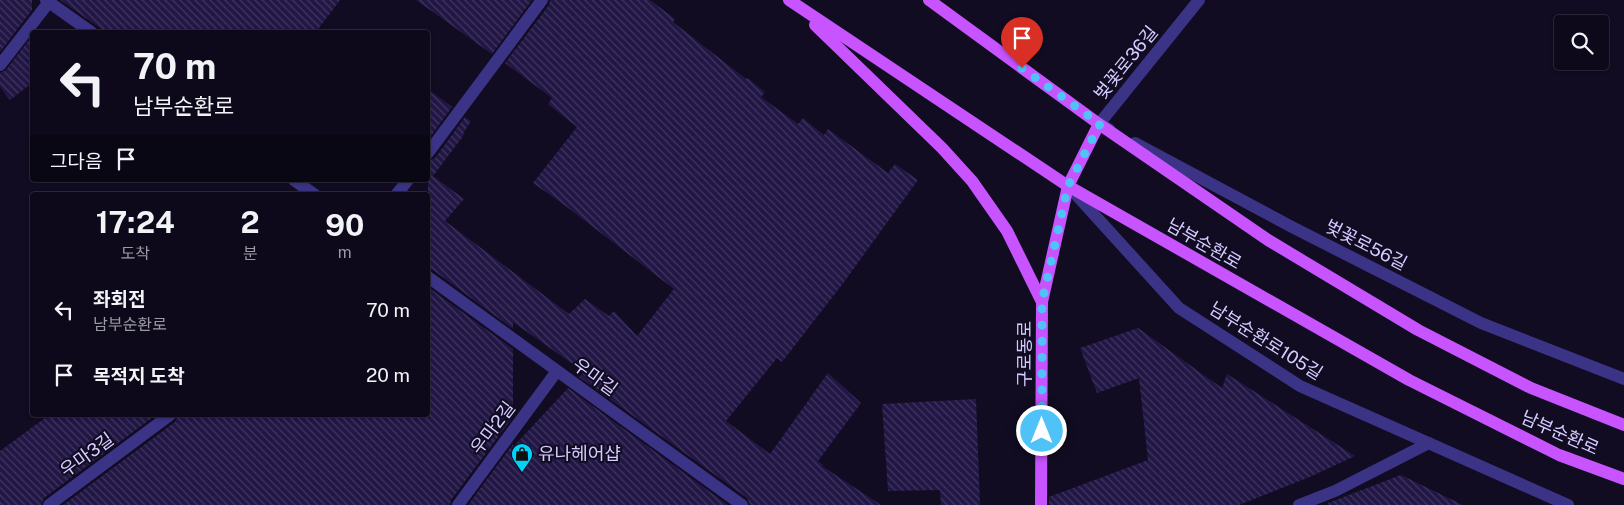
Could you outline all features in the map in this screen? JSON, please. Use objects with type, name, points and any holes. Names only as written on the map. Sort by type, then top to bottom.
[{"type":"main road","name":"남부순환로","points":[[929,0],[1100,124],[1268,240],[1418,330],[1531,388],[1624,425]]},
{"type":"main road","name":"남부순환로","points":[[791,1],[1068,186],[1409,380],[1559,455],[1624,479]]},
{"type":"main road","points":[[791,1],[942,148],[972,181],[1007,231],[1042,302]]},
{"type":"main road","name":"구로동로","points":[[1041,505],[1042,302],[1068,186],[1100,124]]},
{"type":"street","points":[[430,150],[542,0]]},
{"type":"street","name":"벚꽃로36길","points":[[1100,124],[1199,0]]},
{"type":"street","points":[[0,65],[48,1],[88,30]]},
{"type":"street","name":"벚꽃로56길","points":[[1100,124],[1284,223],[1481,323],[1624,379]]},
{"type":"street","points":[[297,182],[311,192]]},
{"type":"street","points":[[398,192],[406,182]]},
{"type":"street","name":"남부순환로105길","points":[[1068,186],[1179,308],[1300,386],[1568,505]]},
{"type":"street","name":"우마길","points":[[430,278],[742,505]]},
{"type":"street","name":"우마2길","points":[[458,505],[557,371]]},
{"type":"street","name":"우마3길","points":[[49,505],[167,417]]},
{"type":"street","points":[[1299,505],[1335,491],[1430,443]]},
{"type":"building","points":[[0,0],[32,0],[32,10],[0,52]]},
{"type":"building","points":[[60,0],[340,0],[318,30],[103,30]]},
{"type":"building","points":[[416,0],[532,0],[492,54]]},
{"type":"building","points":[[550,0],[650,0],[675,19],[673,22],[765,92],[761,97],[798,124],[803,118],[824,135],[828,129],[888,173],[895,164],[918,180],[841,286],[782,362],[777,358],[726,421],[770,454],[828,373],[861,403],[818,461],[822,466],[881,505],[750,505],[747,498],[579,377],[584,372],[513,322],[513,329],[430,269],[430,192],[428,192],[428,182],[430,182],[430,160],[435,158],[465,117],[471,121],[464,135],[433,176],[464,199],[445,221],[569,314],[585,299],[609,316],[614,311],[637,336],[674,289],[533,183],[577,127],[548,104],[552,98],[505,63],[549,5]]},
{"type":"building","points":[[30,39],[30,85],[10,100],[0,87],[0,73],[6,70]]},
{"type":"building","points":[[430,90],[452,107],[430,137]]},
{"type":"building","points":[[430,288],[513,349],[513,417],[451,500],[450,505],[63,505],[175,422],[177,417],[430,417]]},
{"type":"building","points":[[1138,328],[1222,388],[1227,374],[1355,456],[1312,476],[1239,505],[1049,505],[1049,497],[1148,460],[1139,378],[1097,393],[1080,348]]},
{"type":"building","points":[[568,388],[728,505],[468,505],[513,444],[513,447]]},
{"type":"building","points":[[976,399],[980,505],[941,505],[940,490],[888,491],[882,404]]},
{"type":"building","points":[[46,417],[153,417],[44,498],[41,505],[0,505],[0,451]]},
{"type":"building","points":[[1401,475],[1463,505],[1329,505],[1328,503]]},
{"type":"place","name":"유나헤어샵","points":[[522,473]]},
{"type":"route","points":[[1022,68],[1100,124],[1068,186],[1042,302],[1042,431]]}]
